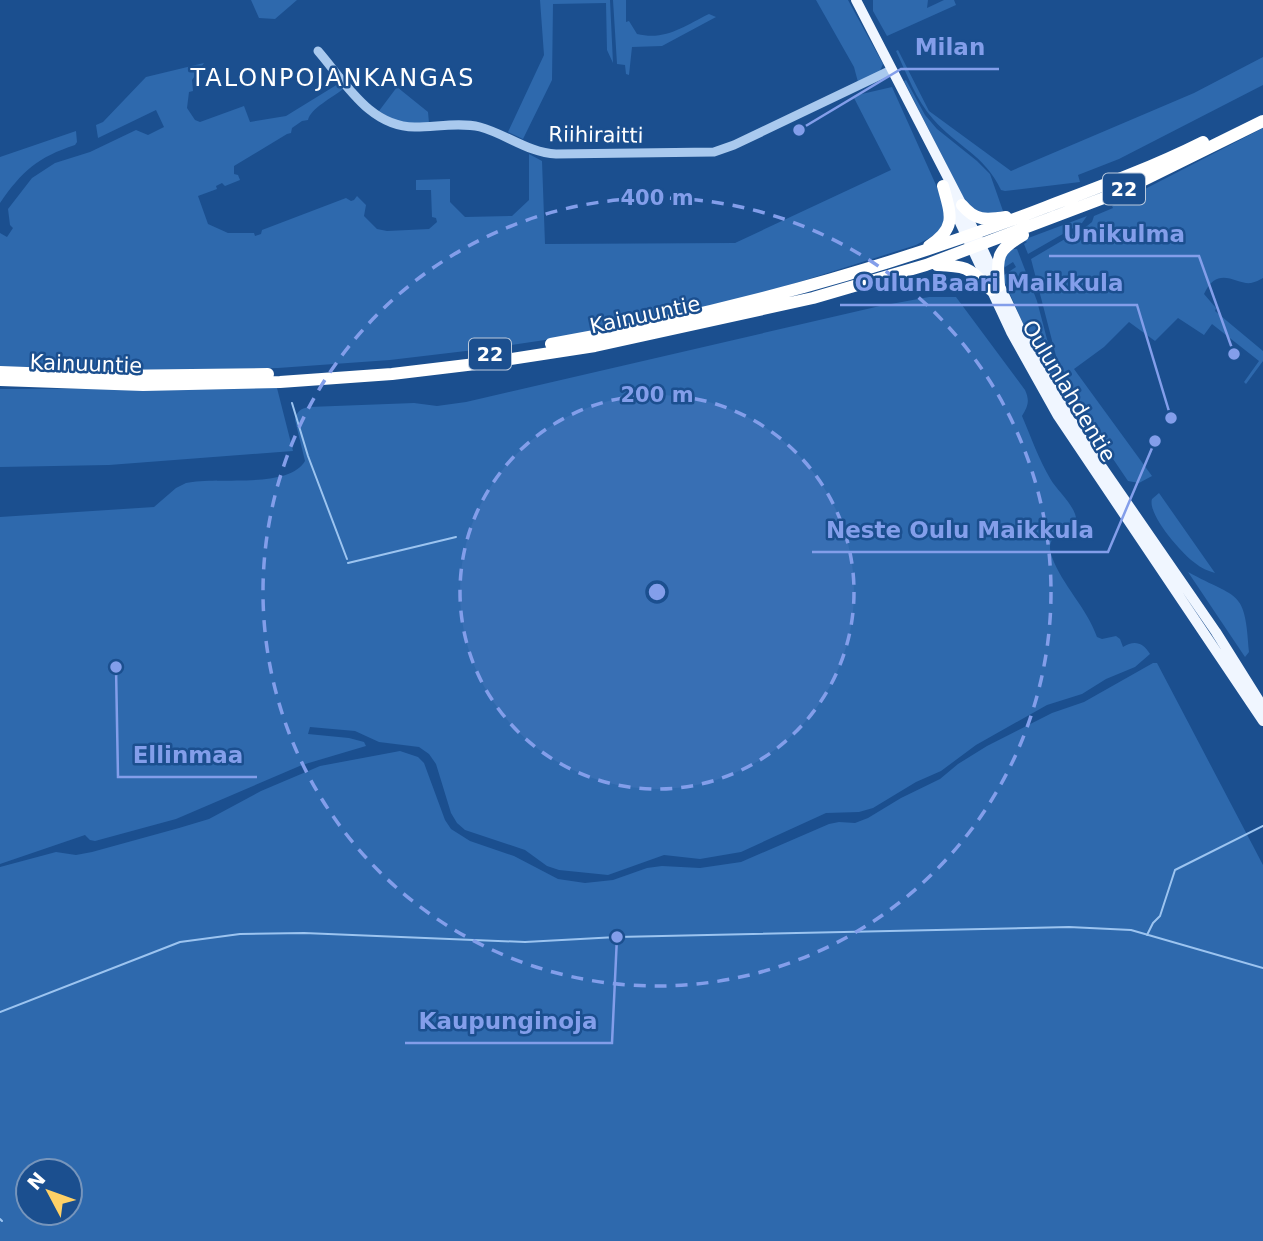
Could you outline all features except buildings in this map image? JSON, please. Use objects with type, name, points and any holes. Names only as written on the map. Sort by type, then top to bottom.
[{"type":"highway","name":"Kainuuntie","points":[[0,380],[87,385],[215,384],[333,379],[480,363],[595,346],[813,298],[926,265],[1027,214],[1198,145],[1263,112]]},
{"type":"highway","name":"Kainuuntie","points":[[0,372],[106,376],[279,373],[391,366],[593,337],[749,303],[918,253],[974,241],[1054,218],[1117,192],[1263,121]]},
{"type":"highway","points":[[918,253],[939,239],[950,225],[943,186]]},
{"type":"highway","points":[[962,205],[973,216],[987,219],[1027,214]]},
{"type":"highway","points":[[995,288],[997,263],[1002,251],[1009,243],[1054,218]]},
{"type":"highway","points":[[926,265],[956,264],[995,288]]},
{"type":"main road","points":[[856,0],[962,205],[974,241]]},
{"type":"main road","points":[[939,163],[943,186],[974,241]]},
{"type":"main road","name":"Oulunlahdentie","points":[[974,241],[1011,332],[1058,416],[1263,721]]},
{"type":"main road","name":"Oulunlahdentie","points":[[995,288],[1062,405],[1216,632],[1263,707]]},
{"type":"street","name":"Riihiraitti","points":[[318,51],[373,115],[388,123],[411,127],[478,127],[537,151],[556,154],[715,152],[891,70]]},
{"type":"shaded area","points":[[251,0],[297,0],[275,19],[259,18]]},
{"type":"shaded area","points":[[540,0],[610,0],[613,63],[607,50],[606,3],[553,4],[552,80],[523,139],[508,132],[544,55]]},
{"type":"shaded area","points":[[613,0],[626,0],[626,22],[629,21],[637,34],[647,36],[666,34],[709,14],[716,17],[662,46],[632,47],[629,75],[626,74],[625,65],[617,64]]},
{"type":"shaded area","points":[[816,0],[848,0],[883,64],[880,71],[858,82],[854,67]]},
{"type":"shaded area","points":[[873,0],[928,0],[927,8],[944,0],[954,0],[956,5],[887,36],[873,11]]},
{"type":"shaded area","points":[[898,50],[929,111],[1011,171],[1194,93],[1263,57],[1263,85],[1119,159],[1078,175],[1080,182],[1005,191],[1001,190],[987,168],[942,129],[927,112],[908,78],[896,51]]},
{"type":"shaded area","points":[[204,63],[192,80],[193,91],[189,92],[187,108],[195,120],[200,122],[244,106],[250,122],[286,116],[338,84],[343,89],[317,107],[308,120],[292,128],[291,133],[234,166],[234,174],[238,175],[240,180],[225,186],[222,183],[216,186],[217,189],[198,196],[208,224],[228,233],[254,233],[255,236],[261,234],[262,230],[346,198],[354,200],[357,196],[366,205],[364,216],[377,229],[429,229],[437,222],[436,218],[432,217],[431,190],[416,190],[416,180],[450,179],[450,202],[465,217],[512,216],[529,200],[529,154],[542,161],[545,244],[735,243],[891,170],[853,96],[892,87],[945,205],[945,220],[940,230],[916,245],[749,298],[592,333],[390,360],[278,368],[159,372],[0,367],[0,233],[7,237],[13,228],[10,225],[8,209],[32,178],[55,163],[90,152],[136,130],[148,135],[164,127],[156,110],[98,138],[96,125],[103,122],[146,77]]},
{"type":"shaded area","points":[[906,80],[925,115],[937,129],[990,174],[1003,211],[987,215],[968,207],[904,81]]},
{"type":"shaded area","points":[[397,87],[428,112],[429,123],[398,123],[379,111]]},
{"type":"shaded area","points":[[1263,128],[1263,278],[1245,283],[1221,278],[1209,285],[1204,294],[1216,308],[1215,311],[1263,351],[1263,361],[1246,384],[1244,382],[1259,361],[1212,324],[1204,335],[1178,318],[1155,341],[1129,322],[1104,347],[1074,369],[1152,476],[1139,483],[1128,481],[1088,422],[1056,356],[1031,259],[1087,226],[1094,216]]},
{"type":"shaded area","points":[[76,131],[75,145],[32,166],[0,203],[0,157]]},
{"type":"shaded area","points":[[1087,216],[1082,223],[1028,254],[1024,244],[1027,242],[1023,240]]},
{"type":"shaded area","points":[[1014,245],[1013,249],[1017,249],[1037,301],[1053,362],[1081,421],[1059,395],[1048,376],[1004,281],[1004,275],[1016,267],[1013,262],[1002,269],[1002,257]]},
{"type":"shaded area","points":[[929,297],[956,297],[1025,390],[1028,403],[1022,416],[1047,472],[1076,516],[1073,526],[1051,542],[1052,557],[1097,637],[1102,639],[1116,636],[1123,647],[1138,643],[1147,650],[1150,654],[1135,667],[1106,679],[1082,694],[1047,705],[976,745],[941,771],[916,782],[873,808],[859,812],[826,813],[741,852],[700,859],[664,855],[608,875],[559,870],[547,866],[525,850],[465,830],[457,823],[451,813],[436,764],[429,754],[419,747],[379,742],[355,731],[310,727],[308,734],[349,738],[364,742],[366,746],[302,765],[176,819],[95,841],[85,835],[0,864],[0,517],[154,507],[186,483],[283,476],[296,470],[305,461],[295,420],[299,411],[309,407],[414,403],[437,406],[466,402]]},
{"type":"shaded area","points":[[277,388],[293,451],[109,465],[0,467],[0,389]]},
{"type":"shaded area","points":[[1159,493],[1215,573],[1202,568],[1189,558],[1160,523],[1152,506],[1152,499]]},
{"type":"shaded area","points":[[1188,572],[1236,598],[1245,616],[1249,652],[1245,657]]},
{"type":"shaded area","points":[[1157,663],[1263,865],[1263,1241],[0,1241],[0,867],[56,852],[76,855],[92,852],[179,828],[209,819],[261,791],[320,766],[400,751],[418,757],[424,763],[445,820],[451,829],[470,841],[514,856],[558,879],[585,883],[613,880],[647,868],[700,868],[741,862],[829,824],[855,823],[868,818],[940,779],[987,746],[1052,713],[1084,702]]},
{"type":"waterway","points":[[292,403],[308,456],[347,559]]},
{"type":"waterway","points":[[348,563],[456,537]]},
{"type":"waterway","points":[[1147,935],[1160,916],[1175,870],[1263,826]]},
{"type":"waterway","points":[[0,1012],[180,942],[240,934],[304,933],[525,942],[617,937],[1069,927],[1131,930],[1263,968]]},
{"type":"place","name":"Milan","points":[[799,130]]},
{"type":"place","name":"Unikulma","points":[[1234,354]]},
{"type":"place","name":"OulunBaari Maikkula","points":[[1171,418]]},
{"type":"place","name":"Neste Oulu Maikkula","points":[[1155,441]]},
{"type":"place","name":"Ellinmaa","points":[[116,667]]},
{"type":"place","name":"Kaupunginoja","points":[[617,937]]},
{"type":"district","name":"TALONPOJANKANGAS","points":[[333,78]]}]
